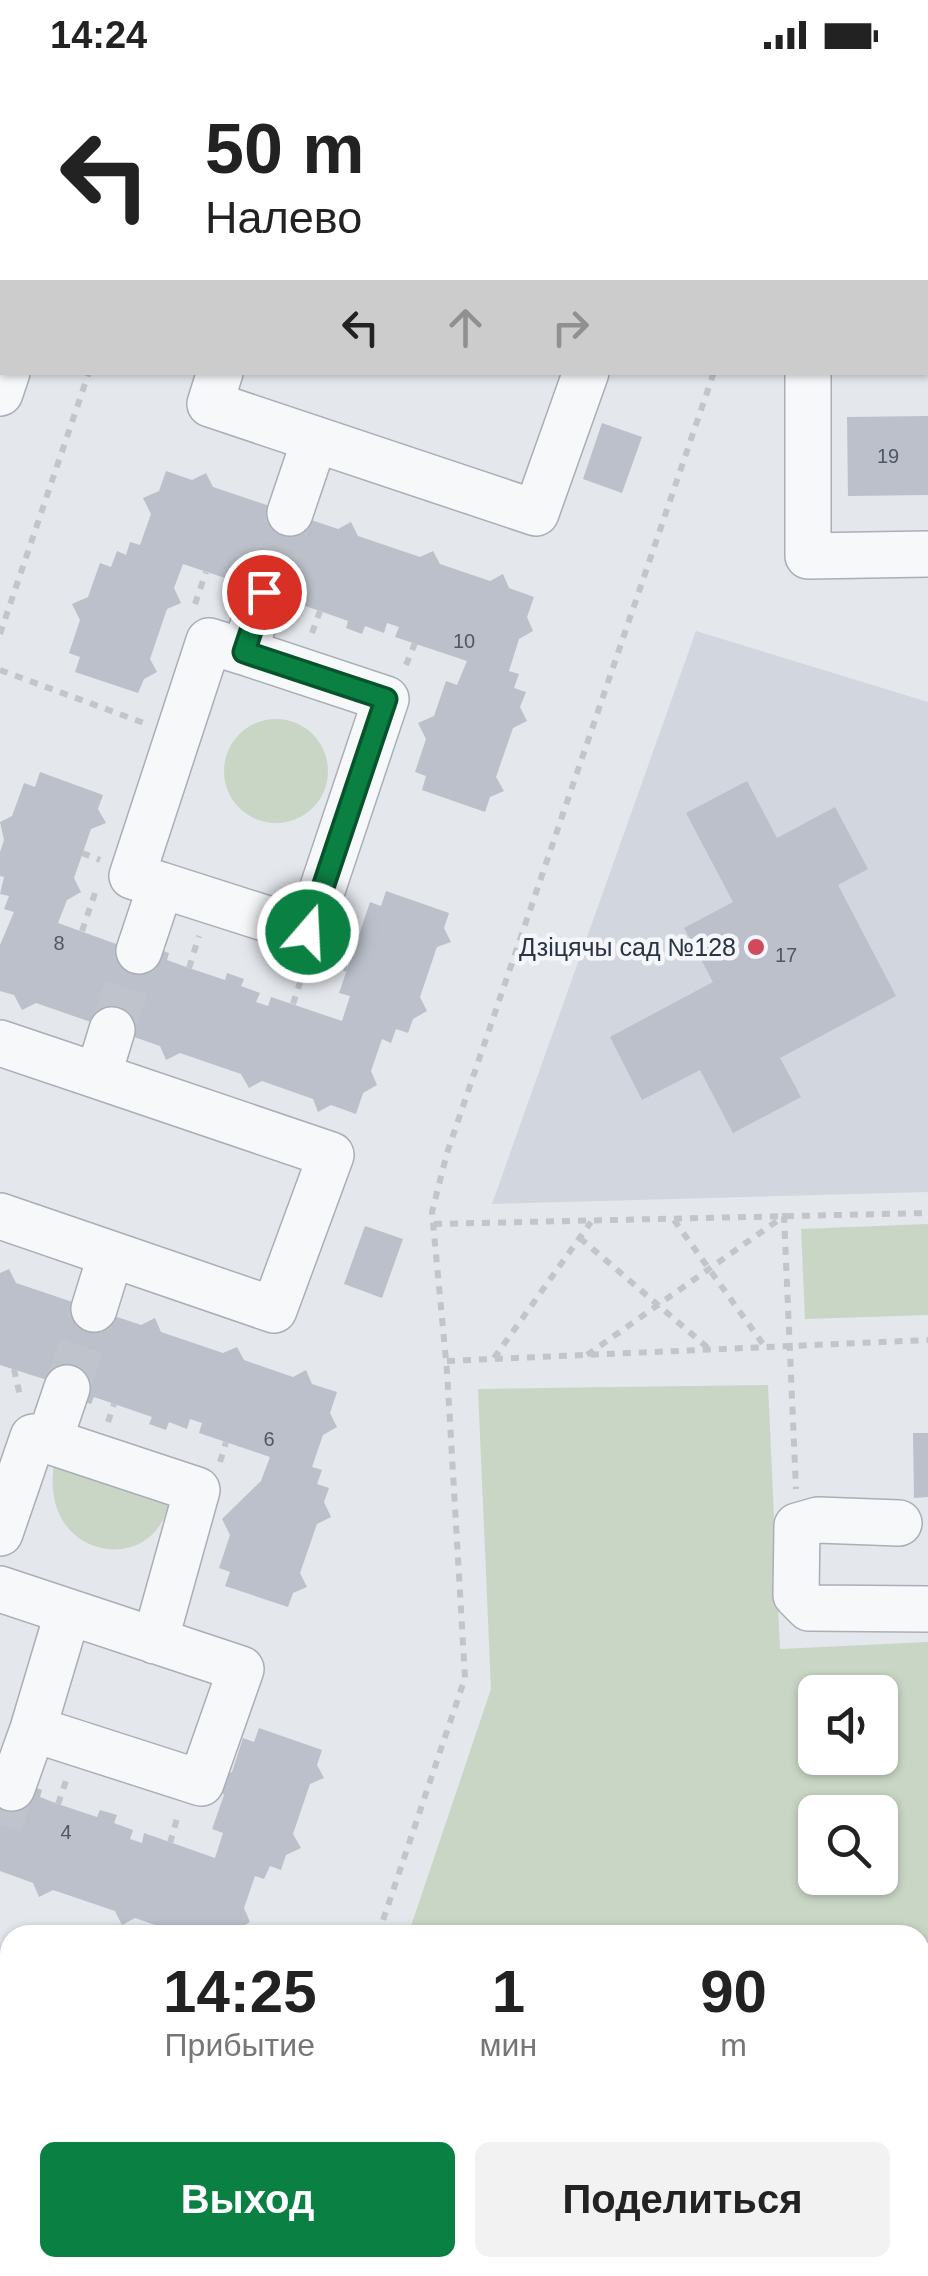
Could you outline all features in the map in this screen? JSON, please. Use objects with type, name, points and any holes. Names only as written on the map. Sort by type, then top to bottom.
[{"type":"street","points":[[219,375],[210,404],[536,513],[585,375]]},
{"type":"street","points":[[808,375],[808,556],[928,554]]},
{"type":"street","points":[[290,513],[315,439]]},
{"type":"street","points":[[244,652],[264,592]]},
{"type":"street","points":[[209,641],[244,652],[386,699],[308,932],[132,876],[209,641]]},
{"type":"street","points":[[140,952],[161,885]]},
{"type":"street","points":[[98,1076],[112,1030]]},
{"type":"street","points":[[0,1043],[331,1155],[274,1310],[0,1216]]},
{"type":"street","points":[[94,1309],[111,1254]]},
{"type":"street","points":[[49,1441],[67,1388]]},
{"type":"street","points":[[0,1534],[33,1436],[197,1490],[155,1641]]},
{"type":"street","points":[[898,1523],[818,1520],[797,1526],[796,1595],[810,1608],[928,1609]]},
{"type":"street","points":[[0,1589],[241,1669],[201,1783],[33,1729]]},
{"type":"street","points":[[12,1788],[68,1612]]},
{"type":"path","points":[[0,634],[89,375]]},
{"type":"path","points":[[381,1925],[465,1678],[447,1360],[432,1212],[446,1153],[713,375]]},
{"type":"path","points":[[311,635],[320,611]]},
{"type":"path","points":[[405,668],[414,643]]},
{"type":"path","points":[[0,670],[152,726]]},
{"type":"path","points":[[189,968],[204,922]]},
{"type":"path","points":[[293,1004],[308,956]]},
{"type":"path","points":[[434,1224],[928,1214]]},
{"type":"path","points":[[587,1354],[784,1216]]},
{"type":"path","points":[[784,1216],[797,1526]]},
{"type":"path","points":[[673,1219],[765,1347]]},
{"type":"path","points":[[494,1358],[592,1220]]},
{"type":"path","points":[[580,1238],[710,1349]]},
{"type":"path","points":[[447,1360],[928,1340]]},
{"type":"path","points":[[58,1804],[67,1778]]},
{"type":"shaded area","name":"Дзіцячы сад №128","points":[[696,631],[928,702],[928,1192],[492,1204]]},
{"type":"green space","points":[[276,719],[296,723],[313,734],[324,751],[328,771],[324,791],[313,808],[296,819],[276,823],[256,819],[239,808],[228,791],[224,771],[228,751],[239,734],[256,723]]},
{"type":"green space","points":[[928,1224],[928,1315],[805,1319],[801,1229]]},
{"type":"green space","points":[[768,1385],[780,1649],[928,1642],[928,1925],[411,1925],[491,1689],[478,1389]]},
{"type":"green space","points":[[54,1465],[169,1503],[159,1527],[142,1542],[122,1549],[100,1548],[80,1539],[63,1522],[54,1497]]},
{"type":"building","points":[[928,416],[928,495],[848,496],[847,417]]},
{"type":"building","points":[[602,423],[642,437],[622,493],[583,479]]},
{"type":"building","points":[[166,471],[192,480],[206,473],[213,487],[338,529],[351,522],[358,536],[420,557],[433,551],[440,564],[490,581],[503,574],[509,588],[534,597],[527,617],[533,631],[519,639],[509,671],[519,674],[514,688],[526,692],[520,707],[527,721],[513,728],[496,777],[504,791],[490,797],[485,812],[422,790],[426,776],[415,772],[426,739],[418,723],[434,716],[446,681],[457,685],[467,661],[395,637],[399,627],[387,623],[384,633],[365,626],[362,634],[346,628],[348,621],[320,611],[290,601],[288,608],[270,602],[258,579],[246,575],[243,584],[183,564],[174,588],[181,603],[167,609],[150,659],[157,672],[144,679],[138,693],[75,672],[80,657],[69,653],[80,620],[72,604],[88,597],[100,563],[111,567],[117,551],[126,555],[130,542],[140,545],[151,514],[143,498],[159,491]]},
{"type":"building","points":[[40,772],[103,795],[98,809],[106,823],[91,829],[74,878],[81,892],[67,900],[58,923],[119,945],[116,954],[127,958],[152,947],[169,953],[167,960],[189,968],[225,980],[227,973],[244,979],[241,986],[260,993],[256,1002],[268,1006],[271,997],[342,1021],[350,996],[339,993],[351,958],[342,942],[359,935],[370,902],[381,906],[386,891],[449,913],[444,928],[451,942],[437,947],[420,997],[427,1011],[413,1019],[408,1033],[396,1029],[391,1043],[382,1039],[371,1071],[377,1085],[363,1093],[356,1114],[331,1105],[318,1112],[313,1099],[262,1081],[249,1088],[241,1074],[180,1053],[166,1060],[160,1046],[36,1003],[22,1010],[14,995],[0,991],[0,945],[14,912],[4,909],[9,896],[0,894],[4,877],[0,876],[0,852],[4,840],[0,822],[12,816],[24,783],[35,787]]},
{"type":"building","points":[[747,781],[777,838],[835,807],[868,869],[838,885],[896,996],[780,1058],[801,1097],[733,1133],[700,1070],[642,1100],[610,1037],[713,982],[684,928],[733,902],[686,813]]},
{"type":"building","points":[[365,1226],[403,1239],[382,1298],[344,1284]]},
{"type":"building","points":[[9,1269],[16,1283],[141,1325],[155,1318],[161,1332],[223,1353],[237,1347],[244,1360],[293,1377],[306,1370],[312,1384],[337,1392],[330,1413],[337,1427],[323,1435],[312,1467],[322,1470],[317,1484],[329,1488],[324,1502],[331,1517],[317,1524],[300,1573],[307,1587],[293,1593],[288,1607],[225,1586],[230,1572],[219,1568],[230,1535],[222,1519],[261,1481],[270,1457],[199,1433],[202,1423],[190,1419],[187,1429],[169,1422],[166,1430],[149,1424],[152,1417],[94,1397],[91,1404],[74,1398],[61,1375],[50,1371],[47,1380],[0,1365],[0,1273]]},
{"type":"building","points":[[913,1433],[928,1433],[928,1497],[914,1498]]},
{"type":"building","points":[[259,1728],[322,1750],[317,1765],[324,1778],[310,1784],[293,1834],[301,1848],[286,1855],[281,1870],[270,1866],[264,1879],[255,1876],[244,1908],[250,1922],[245,1925],[155,1925],[135,1918],[122,1925],[115,1911],[53,1890],[39,1897],[33,1883],[0,1871],[0,1796],[25,1784],[42,1790],[40,1797],[58,1804],[97,1817],[100,1810],[117,1815],[114,1823],[133,1830],[130,1839],[142,1843],[144,1833],[215,1858],[223,1833],[212,1829],[224,1795],[215,1779],[232,1772],[243,1738],[254,1742]]},
{"type":"tunnel","points":[[264,592],[290,513]]},
{"type":"tunnel","points":[[112,1030],[139,951]]},
{"type":"tunnel","points":[[67,1388],[94,1309]]},
{"type":"tunnel","points":[[0,1825],[12,1788]]},
{"type":"place","name":"Дзіцячы сад №128","points":[[756,947]]},
{"type":"route","points":[[264,592],[244,652],[386,699],[308,932]]}]
